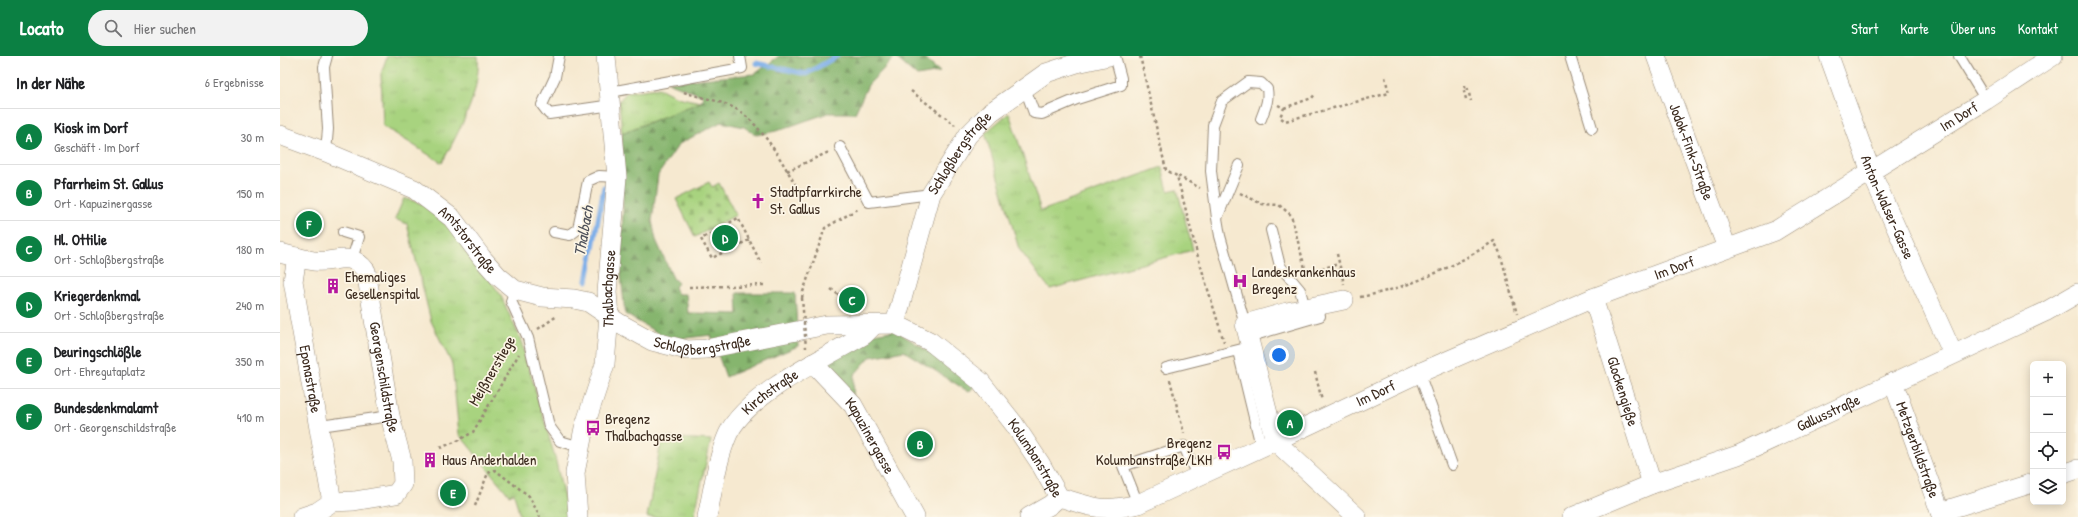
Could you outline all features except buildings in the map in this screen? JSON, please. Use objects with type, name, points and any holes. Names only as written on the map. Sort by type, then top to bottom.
[{"type":"street","name":"Thalbachgasse","points":[[578,517],[575,473],[584,428],[605,364],[609,316],[606,292],[617,176],[606,56]]},
{"type":"street","name":"Schloßbergstraße","points":[[895,324],[931,194],[968,135],[991,112],[1046,73],[1077,63],[1109,56]]},
{"type":"street","name":"Jodok-Fink-Straße","points":[[1656,56],[1727,248]]},
{"type":"street","name":"Anton-Walser-Gasse","points":[[1829,56],[1871,172],[1953,354]]},
{"type":"street","name":"Im Dorf","points":[[1268,443],[1419,373],[1521,328],[1593,298],[1775,231],[1986,100],[2053,56]]},
{"type":"street","name":"Amtstorstraße","points":[[280,135],[326,152],[414,189],[452,218],[498,276],[515,290],[542,297],[574,299],[588,302],[609,316]]},
{"type":"street","points":[[289,255],[315,261],[343,258],[352,260]]},
{"type":"street","name":"Eponastraße","points":[[289,255],[320,426],[332,502]]},
{"type":"street","name":"Georgenschildstraße","points":[[332,502],[354,501],[396,494],[403,484],[402,461],[390,416],[366,271],[362,265],[352,260]]},
{"type":"street","name":"Gallusstraße","points":[[1572,517],[1652,484],[1738,455],[2045,312],[2078,293]]},
{"type":"street","name":"Glockengieße","points":[[1593,298],[1652,484]]},
{"type":"street","points":[[1344,300],[1245,341],[1268,443],[1357,517]]},
{"type":"street","name":"Schloßbergstraße","points":[[609,316],[652,341],[686,350],[706,349],[827,325],[874,325]]},
{"type":"street","points":[[874,325],[895,324]]},
{"type":"street","name":"Kolumbanstraße","points":[[895,324],[931,342],[980,381],[1040,463],[1059,497],[1104,510],[1121,513],[1268,443]]},
{"type":"street","name":"Kirchstraße","points":[[707,517],[723,450],[733,427],[751,407],[790,376],[809,356],[864,335],[874,325]]},
{"type":"street","name":"Kapuzinergasse","points":[[809,356],[853,405],[915,517]]},
{"type":"street","name":"Metzgerbildstraße","points":[[1893,382],[1941,515]]},
{"type":"street","points":[[2066,473],[2078,469]]},
{"type":"street","points":[[1941,515],[2030,484]]},
{"type":"street","points":[[1029,517],[1050,505],[1059,497]]},
{"type":"street","points":[[302,517],[317,512],[332,502]]},
{"type":"lane","points":[[326,152],[328,129],[324,67],[327,56]]},
{"type":"lane","points":[[559,56],[555,77],[542,105],[549,114],[742,68],[740,56]]},
{"type":"lane","points":[[1024,88],[1034,113],[1042,114],[1121,85],[1121,78],[1115,56]]},
{"type":"lane","points":[[1570,56],[1592,128]]},
{"type":"lane","points":[[1959,56],[1986,100]]},
{"type":"lane","points":[[1166,368],[1227,352],[1245,341],[1220,236],[1211,171],[1211,150],[1213,124],[1222,101],[1248,82],[1261,83],[1267,89],[1268,102],[1261,119]]},
{"type":"lane","points":[[840,147],[869,202],[931,194]]},
{"type":"lane","points":[[1218,218],[1240,165]]},
{"type":"lane","points":[[554,232],[570,235],[578,229],[588,181],[599,176],[617,176]]},
{"type":"lane","points":[[1271,230],[1280,266],[1300,290],[1312,312]]},
{"type":"lane","points":[[344,232],[359,237],[352,260]]},
{"type":"lane","name":"Meißnerstiege","points":[[515,290],[511,301],[528,338]]},
{"type":"lane","points":[[528,338],[549,426],[560,441],[580,446]]},
{"type":"lane","points":[[1419,373],[1452,465]]},
{"type":"lane","points":[[320,426],[390,416]]},
{"type":"lane","points":[[1138,504],[1123,466],[1184,446],[1197,476]]},
{"type":"path","points":[[1140,56],[1166,170],[1186,182]]},
{"type":"path","points":[[1315,94],[1312,98],[1284,108],[1280,117],[1285,121],[1389,93],[1385,77]]},
{"type":"path","points":[[1466,99],[1463,88],[1467,86],[1471,101]]},
{"type":"path","points":[[911,91],[968,135]]},
{"type":"path","points":[[693,96],[735,108],[749,118],[779,156],[796,186]]},
{"type":"path","points":[[1275,103],[1284,108]]},
{"type":"path","points":[[787,171],[840,147]]},
{"type":"path","points":[[1177,176],[1198,257],[1227,352]]},
{"type":"path","points":[[809,356],[802,298],[825,228],[869,202]]},
{"type":"path","points":[[749,240],[712,258],[701,238],[738,218],[761,263]]},
{"type":"path","points":[[1337,254],[1344,283],[1344,300],[1387,292],[1409,285],[1433,275],[1494,241],[1500,253],[1521,328]]},
{"type":"path","points":[[689,287],[765,285]]},
{"type":"path","points":[[830,289],[851,305]]},
{"type":"path","points":[[528,338],[541,326],[564,311],[574,299]]},
{"type":"path","name":"Meißnerstiege","points":[[440,448],[457,442],[473,432],[528,338]]},
{"type":"path","points":[[1166,368],[1183,430],[1184,446]]},
{"type":"path","points":[[1315,372],[1323,407],[1328,416]]},
{"type":"path","points":[[476,506],[488,473],[495,470],[529,496],[540,517]]},
{"type":"green space","points":[[387,56],[478,56],[476,85],[468,112],[442,163],[383,126],[381,74]]},
{"type":"green space","points":[[779,56],[921,56],[940,72],[917,76],[895,57],[868,85],[855,113],[828,113],[776,131],[756,135],[744,127],[721,122],[679,144],[658,175],[652,221],[656,240],[673,278],[678,283],[674,288],[678,294],[686,294],[688,313],[738,314],[737,293],[795,293],[798,346],[726,377],[711,335],[670,340],[625,314],[621,274],[623,211],[622,133],[701,102],[703,96],[668,82],[755,74]]},
{"type":"green space","points":[[659,88],[677,97],[701,102],[622,133],[619,101],[627,92]]},
{"type":"green space","points":[[1009,113],[1041,211],[1162,167],[1168,191],[1177,189],[1193,250],[1050,289],[1019,249],[985,133]]},
{"type":"green space","points":[[709,182],[712,187],[719,183],[736,215],[695,237],[676,199]]},
{"type":"green space","points":[[404,198],[425,205],[457,235],[500,294],[520,338],[555,457],[568,517],[520,517],[514,493],[509,495],[459,434],[452,364],[431,321],[407,224],[395,219]]},
{"type":"green space","points":[[895,330],[977,383],[969,392],[904,351],[870,357],[854,375],[853,396],[822,363],[874,334]]},
{"type":"green space","points":[[662,437],[711,440],[694,517],[647,517]]},
{"type":"waterway","points":[[756,63],[806,74],[837,56]]},
{"type":"waterway","name":"Thalbach","points":[[587,281],[604,187]]},
{"type":"place","name":"Stadtpfarrkirche St. Gallus","points":[[758,201]]},
{"type":"place","name":"Bundesdenkmalamt","points":[[309,224]]},
{"type":"place","name":"Kriegerdenkmal","points":[[725,238]]},
{"type":"place","name":"Landeskrankenhaus Bregenz","points":[[1240,281]]},
{"type":"place","name":"Ehemaliges Gesellenspital","points":[[333,286]]},
{"type":"place","name":"Hl. Ottilie","points":[[852,300]]},
{"type":"place","name":"Kiosk im Dorf","points":[[1290,423]]},
{"type":"place","name":"Bregenz Thalbachgasse","points":[[593,428]]},
{"type":"place","name":"Pfarrheim St. Gallus","points":[[920,444]]},
{"type":"place","name":"Bregenz Kolumbanstraße/LKH","points":[[1224,452]]},
{"type":"place","name":"Haus Anderhalden","points":[[430,460]]},
{"type":"place","name":"Deuringschlößle","points":[[453,493]]}]
